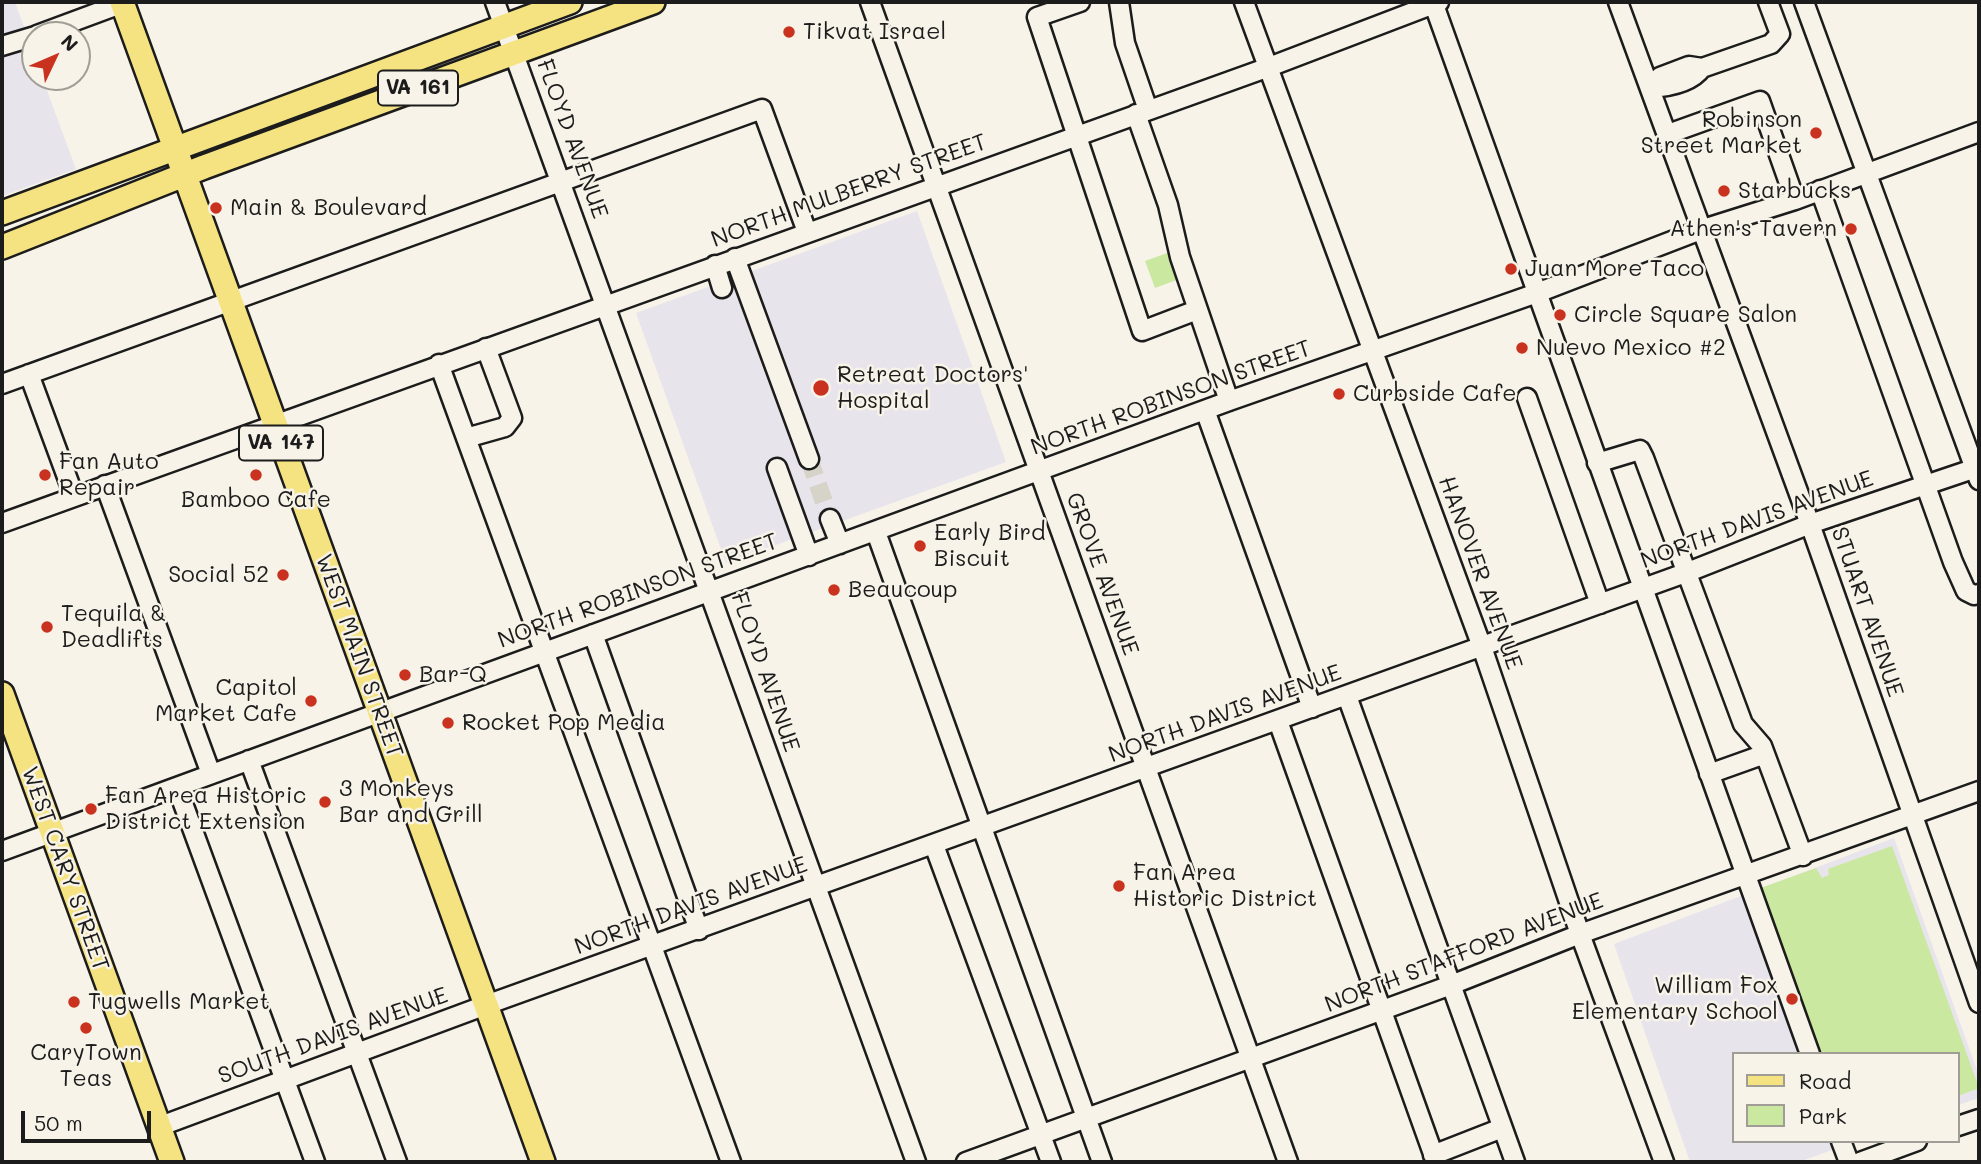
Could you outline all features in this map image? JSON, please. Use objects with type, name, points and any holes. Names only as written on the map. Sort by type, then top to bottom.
[{"type":"main road","name":"VA 147","points":[[124,2],[175,150]]},
{"type":"main road","name":"VA 161","points":[[2,213],[570,2]]},
{"type":"main road","name":"VA 161","points":[[2,247],[184,175],[653,2]]},
{"type":"main road","name":"WEST MAIN STREET","points":[[175,150],[543,1162]]},
{"type":"main road","name":"WEST CARY STREET","points":[[2,694],[172,1162]]},
{"type":"street","points":[[73,21],[124,2]]},
{"type":"street","name":"FLOYD AVENUE","points":[[495,2],[607,304],[814,888],[916,1162]]},
{"type":"street","name":"GROVE AVENUE","points":[[870,2],[934,186],[1040,472],[1288,1162]]},
{"type":"street","points":[[1080,2],[1037,17],[1142,331],[1197,310]]},
{"type":"street","points":[[1119,2],[1125,43],[1180,257],[1229,401]]},
{"type":"street","name":"HANOVER AVENUE","points":[[1244,2],[1482,647],[1580,934],[1664,1162]]},
{"type":"street","name":"NORTH MULBERRY STREET","points":[[2,523],[1269,66],[1435,2]]},
{"type":"street","points":[[1435,2],[1597,463],[1809,1052]]},
{"type":"street","name":"STUART AVENUE","points":[[1618,2],[1810,524],[1979,1003]]},
{"type":"street","points":[[1650,88],[1664,87],[1695,76],[1702,68],[1771,44],[1780,34],[1768,2]]},
{"type":"street","points":[[1804,2],[1978,472]]},
{"type":"street","points":[[2,46],[21,40]]},
{"type":"street","points":[[1668,134],[1760,101],[1794,200]]},
{"type":"street","points":[[2,384],[762,109],[807,232]]},
{"type":"street","name":"NORTH ROBINSON STREET","points":[[2,852],[1229,401],[1537,293],[1703,229],[1794,200],[1979,132]]},
{"type":"street","points":[[1820,190],[1963,585],[1966,591],[1979,594]]},
{"type":"street","points":[[735,258],[809,459]]},
{"type":"street","points":[[715,265],[722,288]]},
{"type":"street","points":[[466,438],[505,427],[512,418],[486,348]]},
{"type":"street","points":[[439,364],[731,1162]]},
{"type":"street","points":[[29,374],[74,496]]},
{"type":"street","points":[[1527,398],[1600,604]]},
{"type":"street","points":[[1205,410],[1312,708]]},
{"type":"street","points":[[1597,463],[1640,450],[1743,724],[1757,738],[1765,754],[1804,856]]},
{"type":"street","points":[[777,468],[809,556]]},
{"type":"street","name":"NORTH DAVIS AVENUE","points":[[486,1006],[1643,589],[1810,524],[1978,472]]},
{"type":"street","points":[[105,485],[211,775]]},
{"type":"street","points":[[54,504],[61,522]]},
{"type":"street","points":[[830,519],[840,544]]},
{"type":"street","points":[[876,532],[1102,1162]]},
{"type":"street","points":[[593,634],[699,930]]},
{"type":"street","points":[[1347,696],[1515,1162]]},
{"type":"street","points":[[1278,721],[1435,1158],[1503,1128]]},
{"type":"street","points":[[1709,774],[1765,754]]},
{"type":"street","points":[[249,760],[397,1162]]},
{"type":"street","points":[[177,787],[315,1162]]},
{"type":"street","name":"NORTH STAFFORD AVENUE","points":[[966,1162],[1382,1011],[1580,934],[1746,877],[1979,791]]},
{"type":"street","points":[[934,845],[1051,1162]]},
{"type":"street","name":"SOUTH DAVIS AVENUE","points":[[158,1127],[486,1006]]},
{"type":"street","points":[[1960,1125],[1979,1119]]},
{"type":"street","points":[[1842,1143],[1849,1162]]},
{"type":"street","points":[[1860,1162],[1912,1143]]},
{"type":"shaded area","points":[[2,2],[15,2],[22,21],[21,91],[47,91],[76,169],[2,196]]},
{"type":"shaded area","name":"Retreat Doctors' Hospital","points":[[917,211],[1006,462],[726,563],[636,313]]},
{"type":"shaded area","name":"William Fox Elementary School","points":[[1894,838],[1979,1076],[1979,1098],[1960,1104],[1960,1052],[1732,1052],[1732,1143],[1851,1143],[1799,1162],[1690,1162],[1614,944]]},
{"type":"green space","points":[[1170,252],[1179,279],[1155,288],[1145,261]]},
{"type":"green space","points":[[1892,846],[1979,1088],[1960,1095],[1960,1052],[1816,1052],[1758,889],[1816,868],[1822,878],[1829,875],[1828,869]]},
{"type":"tunnel","points":[[809,459],[830,519]]},
{"type":"place","name":"Tikvat Israel","points":[[789,32]]},
{"type":"place","name":"Robinson Street Market","points":[[1816,133]]},
{"type":"place","name":"Starbucks","points":[[1724,191]]},
{"type":"place","name":"Main & Boulevard","points":[[216,208]]},
{"type":"place","name":"Athen's Tavern","points":[[1851,229]]},
{"type":"place","name":"Juan More Taco","points":[[1511,269]]},
{"type":"place","name":"Circle Square Salon","points":[[1560,315]]},
{"type":"place","name":"Nuevo Mexico #2","points":[[1522,348]]},
{"type":"place","name":"Retreat Doctors' Hospital","points":[[821,388]]},
{"type":"place","name":"Curbside Cafe","points":[[1339,394]]},
{"type":"place","name":"Fan Auto Repair","points":[[45,475]]},
{"type":"place","name":"Bamboo Cafe","points":[[256,475]]},
{"type":"place","name":"Early Bird Biscuit","points":[[920,546]]},
{"type":"place","name":"Social 52","points":[[283,575]]},
{"type":"place","name":"Beaucoup","points":[[834,590]]},
{"type":"place","name":"Tequila & Deadlifts","points":[[47,627]]},
{"type":"place","name":"Bar-Q","points":[[405,675]]},
{"type":"place","name":"Capitol Market Cafe","points":[[311,701]]},
{"type":"place","name":"Rocket Pop Media","points":[[448,723]]},
{"type":"place","name":"3 Monkeys Bar and Grill","points":[[325,802]]},
{"type":"place","name":"Fan Area Historic District Extension","points":[[91,809]]},
{"type":"place","name":"Fan Area Historic District","points":[[1119,886]]},
{"type":"place","name":"William Fox Elementary School","points":[[1792,999]]},
{"type":"place","name":"Tugwells Market","points":[[74,1002]]},
{"type":"place","name":"CaryTown Teas","points":[[86,1028]]}]
